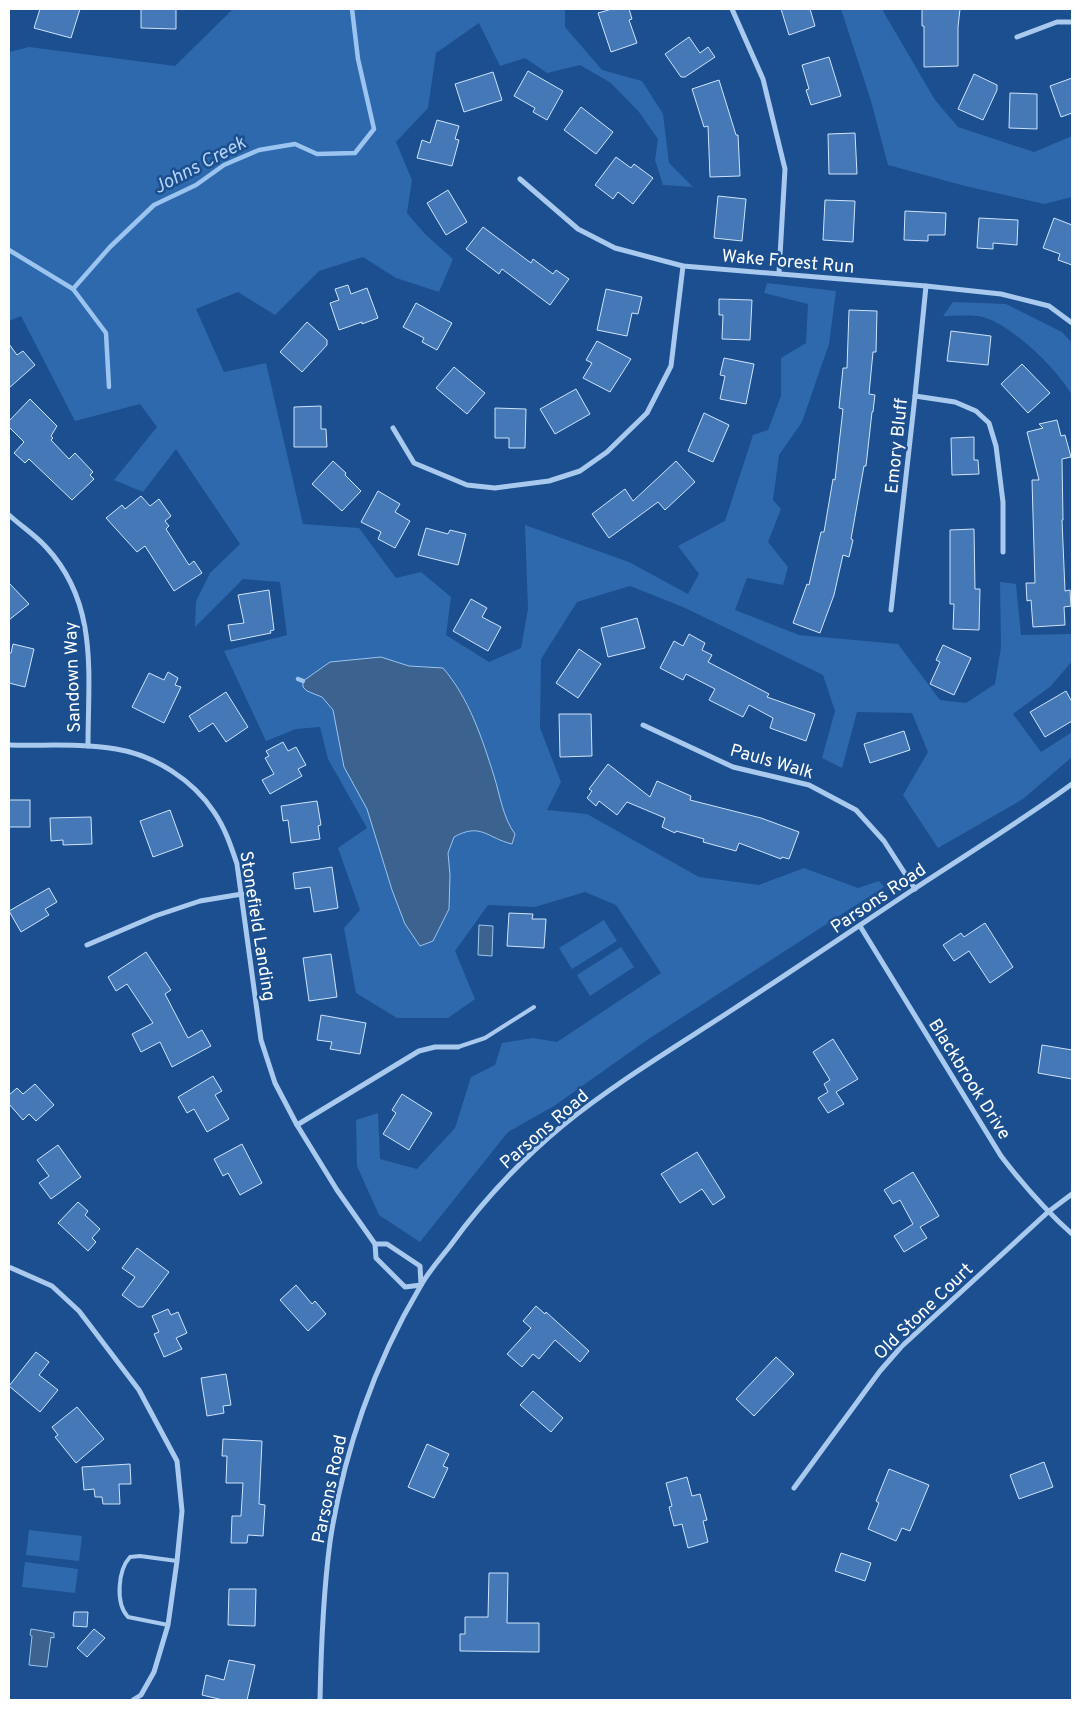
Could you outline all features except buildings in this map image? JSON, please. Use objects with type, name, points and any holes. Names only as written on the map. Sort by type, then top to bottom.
[{"type":"street","points":[[732,9],[763,80],[785,169],[779,273]]},
{"type":"street","points":[[1017,37],[1058,22],[1072,22]]},
{"type":"street","name":"Wake Forest Run","points":[[520,179],[578,229],[615,248],[684,266],[1001,294],[1049,306],[1072,322]]},
{"type":"street","points":[[393,428],[414,463],[467,484],[495,488],[549,481],[580,471],[608,452],[647,413],[671,366],[684,266]]},
{"type":"street","name":"Emory Bluff","points":[[891,610],[926,286]]},
{"type":"street","points":[[915,396],[956,402],[976,411],[989,423],[996,446],[1003,502],[1003,552]]},
{"type":"street","name":"Sandown Way","points":[[9,515],[46,546],[62,566],[75,589],[83,613],[88,638],[88,746]]},
{"type":"street","name":"Pauls Walk","points":[[643,725],[734,767],[810,784],[856,810],[884,841],[915,889]]},
{"type":"street","name":"Stonefield Landing","points":[[9,745],[88,746],[117,749],[145,757],[171,770],[194,789],[214,811],[228,836],[237,864],[262,1040],[275,1084],[297,1125],[337,1190],[375,1244],[376,1258],[405,1287],[421,1285]]},
{"type":"street","name":"Parsons Road","points":[[320,1700],[325,1587],[330,1540],[339,1493],[354,1434],[371,1387],[421,1285],[485,1202],[522,1162],[563,1125],[617,1086],[1028,816],[1072,784]]},
{"type":"street","points":[[87,945],[155,916],[200,900],[242,894]]},
{"type":"street","name":"Blackbrook Drive","points":[[860,926],[1001,1156],[1024,1187],[1072,1234]]},
{"type":"street","points":[[297,1125],[419,1051],[435,1047],[458,1047]]},
{"type":"street","name":"Old Stone Court","points":[[794,1488],[880,1371],[900,1347],[1048,1212],[1072,1194]]},
{"type":"street","points":[[375,1244],[387,1244],[420,1266],[421,1285]]},
{"type":"street","points":[[9,1267],[52,1286],[79,1311],[139,1390],[177,1461],[182,1511],[168,1624],[154,1672],[141,1695],[133,1700]]},
{"type":"street","points":[[141,1695],[146,1700]]},
{"type":"lane","points":[[458,1047],[485,1038],[534,1007]]},
{"type":"lane","points":[[168,1624],[135,1619],[128,1616],[123,1612],[120,1604],[120,1586],[124,1564],[130,1557],[140,1556],[177,1561]]},
{"type":"shaded area","points":[[233,9],[565,9],[565,27],[602,70],[642,81],[663,114],[669,163],[693,187],[663,185],[655,160],[658,139],[639,112],[611,83],[580,65],[547,73],[525,58],[500,66],[479,23],[436,53],[428,108],[396,142],[412,180],[407,213],[425,234],[453,259],[439,292],[396,278],[363,257],[319,271],[275,315],[238,292],[196,309],[224,372],[266,363],[303,524],[359,528],[396,578],[421,572],[451,597],[446,635],[489,662],[521,648],[528,609],[525,525],[629,562],[688,594],[699,574],[678,546],[725,521],[753,435],[768,430],[781,396],[781,358],[806,343],[808,304],[764,293],[767,283],[836,291],[829,344],[802,422],[779,455],[773,500],[781,509],[768,542],[788,567],[783,585],[747,578],[735,610],[799,635],[898,644],[940,700],[966,703],[995,684],[1001,647],[1000,582],[1016,584],[1021,635],[1071,634],[1072,632],[1072,661],[1051,686],[1013,714],[1041,752],[1072,732],[1072,757],[1023,799],[938,848],[903,795],[928,752],[912,713],[857,712],[842,768],[822,758],[835,711],[823,675],[683,607],[630,586],[577,602],[541,659],[540,728],[561,782],[547,810],[587,814],[699,877],[759,885],[804,868],[858,888],[879,881],[884,887],[647,1040],[554,1106],[508,1132],[420,1242],[379,1215],[357,1166],[356,1120],[378,1113],[380,1159],[417,1169],[455,1128],[471,1077],[495,1065],[502,1043],[533,1038],[557,1042],[661,973],[616,905],[585,892],[535,907],[488,905],[455,951],[475,999],[448,1018],[397,1018],[356,993],[344,928],[360,910],[338,848],[367,828],[328,759],[320,727],[296,729],[266,741],[224,651],[287,635],[280,582],[243,579],[195,627],[196,601],[210,573],[240,544],[176,449],[143,492],[114,480],[157,427],[140,404],[75,421],[21,316],[9,321],[9,52],[29,47],[175,66]]},
{"type":"shaded area","points":[[841,9],[884,9],[883,11],[935,100],[958,127],[1034,152],[1072,136],[1072,197],[1044,204],[965,186],[888,165],[871,101]]},
{"type":"shaded area","points":[[953,302],[1006,304],[1062,332],[1072,343],[1072,395],[1056,373],[1034,350],[998,323],[977,316],[943,316]]},
{"type":"shaded area","points":[[381,657],[409,666],[443,668],[460,692],[474,719],[505,814],[515,834],[512,844],[478,831],[463,833],[454,837],[448,853],[450,875],[449,909],[433,941],[420,946],[405,924],[392,890],[367,809],[344,767],[333,710],[322,697],[307,691],[303,687],[303,681],[330,662]]},
{"type":"shaded area","points":[[604,920],[617,941],[572,969],[559,948]]},
{"type":"shaded area","points":[[479,925],[493,926],[492,956],[478,955]]},
{"type":"shaded area","points":[[621,947],[634,967],[590,996],[577,975]]},
{"type":"shaded area","points":[[29,1530],[82,1536],[79,1561],[26,1555]]},
{"type":"shaded area","points":[[25,1562],[78,1569],[75,1593],[22,1587]]},
{"type":"shaded area","points":[[31,1629],[54,1633],[54,1638],[51,1637],[47,1667],[29,1665]]},
{"type":"waterway","name":"Johns Creek","points":[[73,289],[110,247],[154,205],[196,185],[224,165],[259,150],[295,144],[317,154],[355,153],[374,129],[358,59],[352,9]]},
{"type":"waterway","points":[[9,250],[73,289],[106,333],[109,387]]},
{"type":"waterway","points":[[298,679],[303,681]]}]
